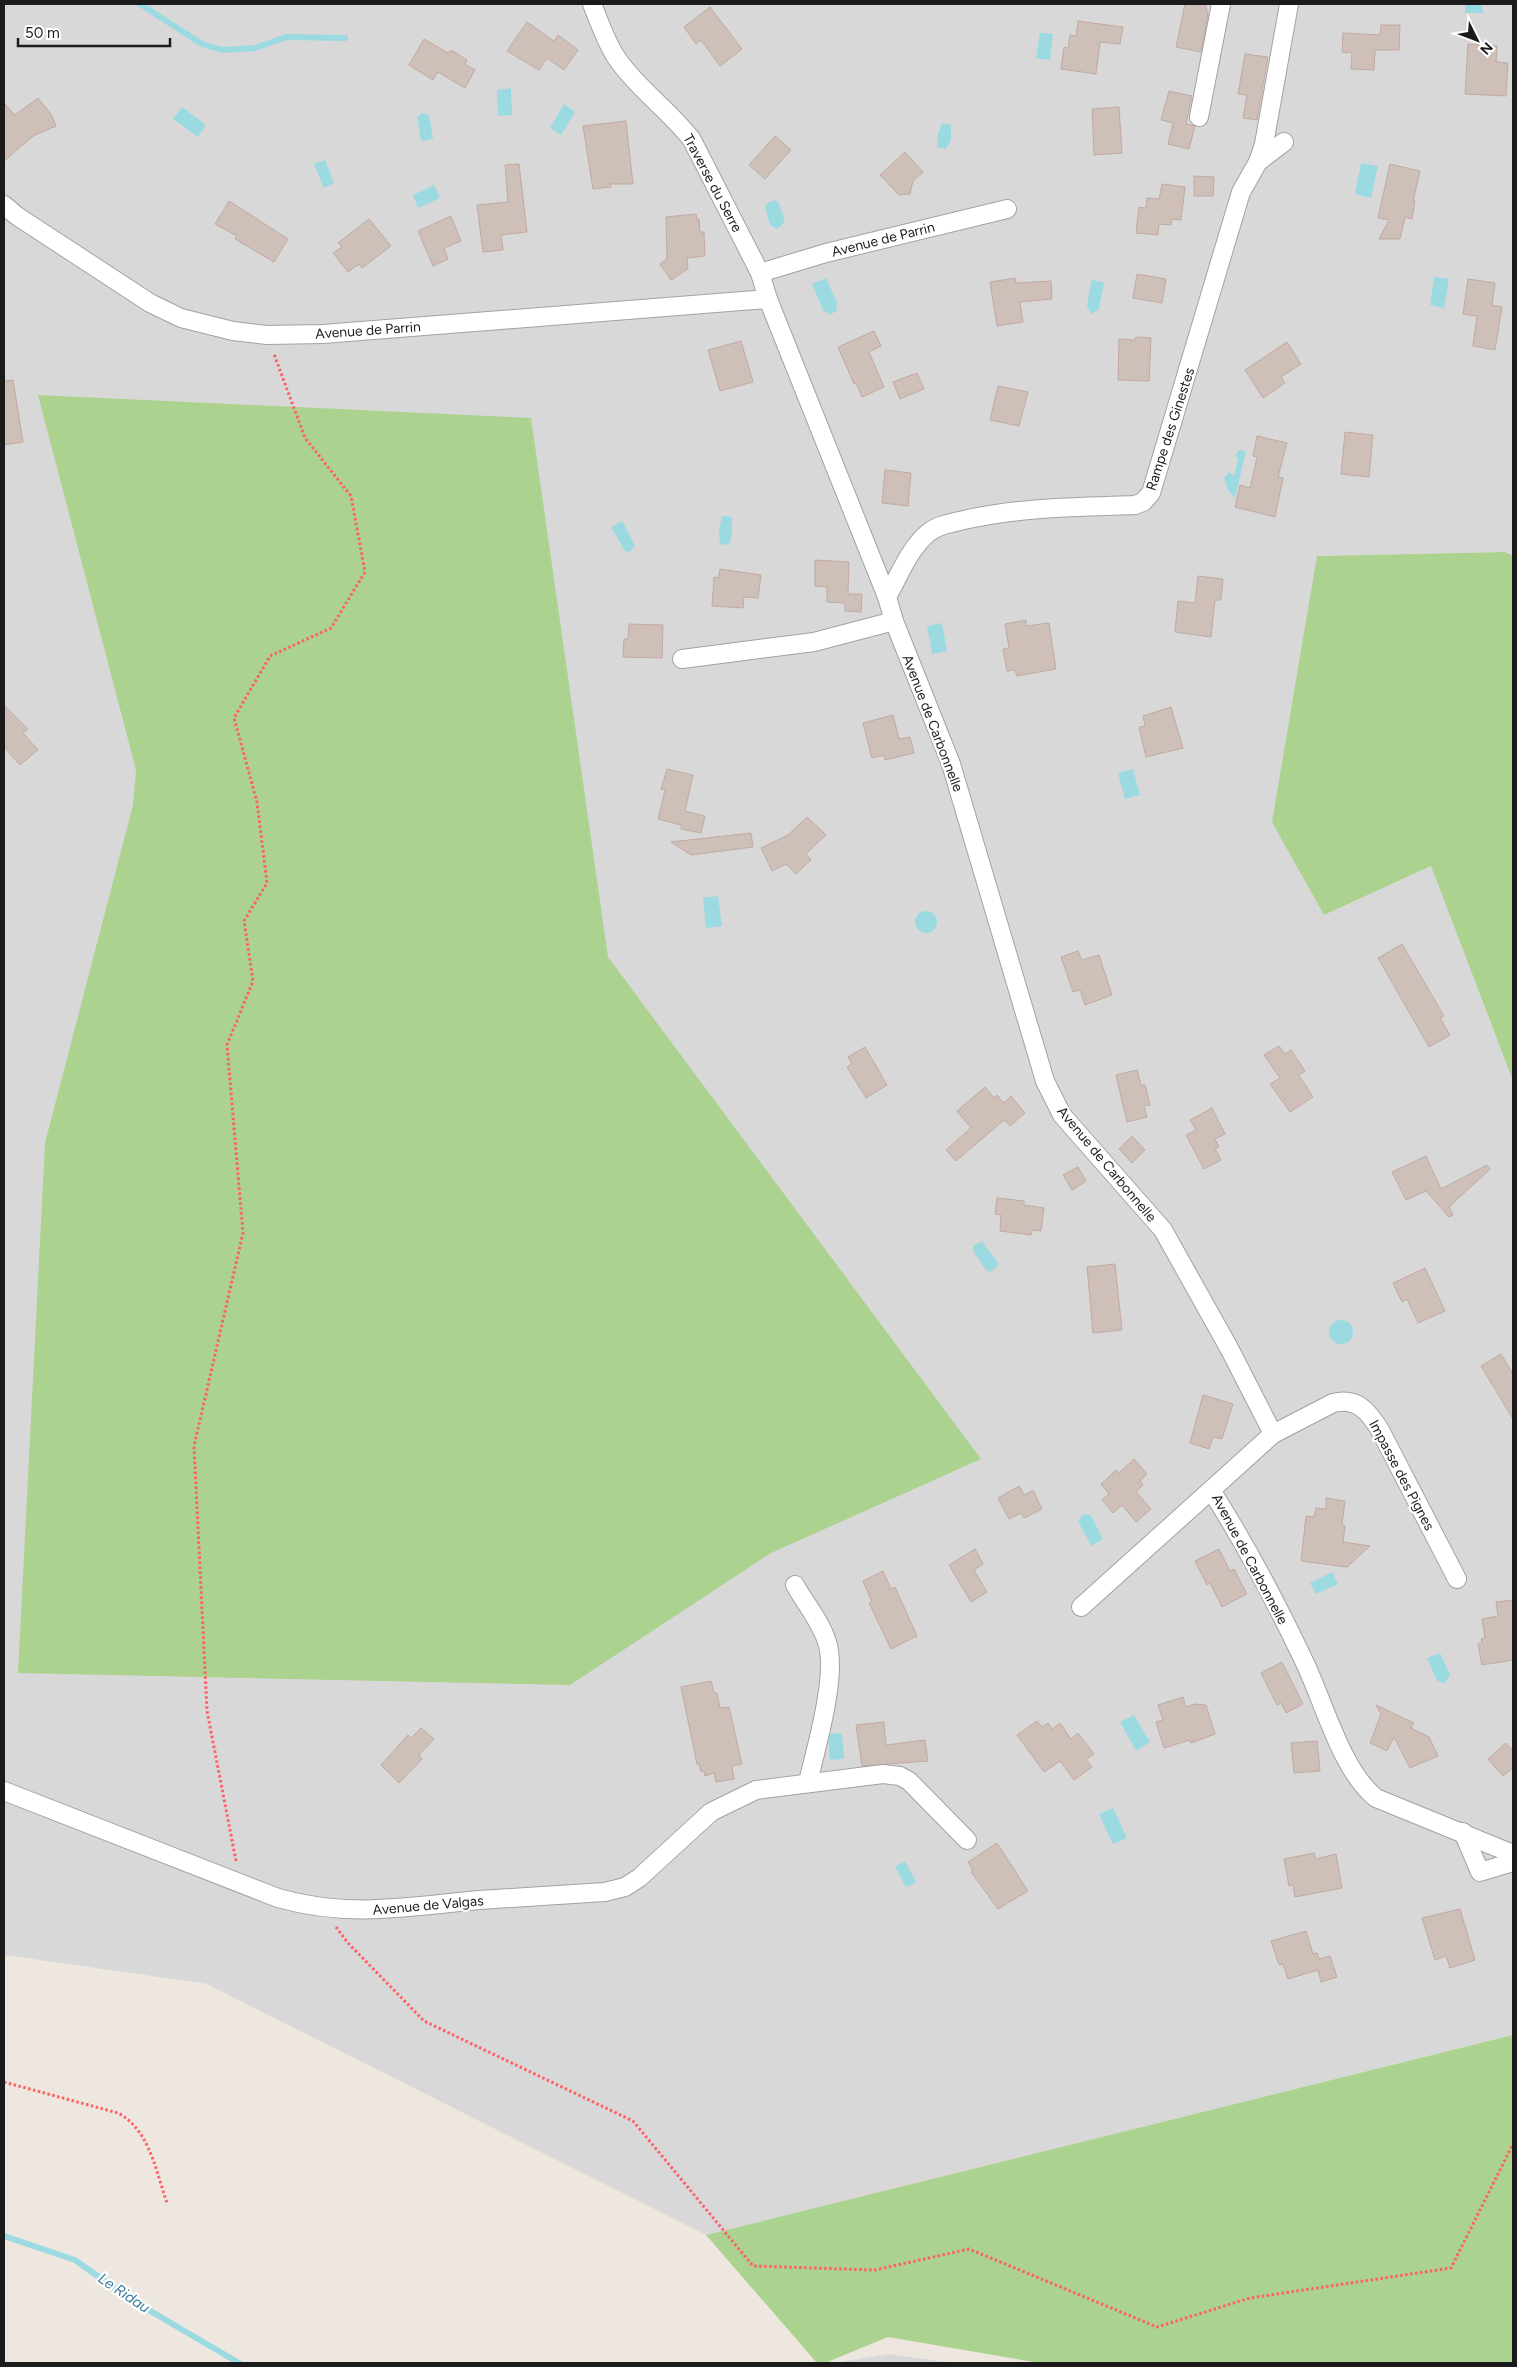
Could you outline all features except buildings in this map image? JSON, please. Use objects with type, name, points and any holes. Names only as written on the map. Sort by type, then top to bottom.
[{"type":"street","name":"Traverse du Serre","points":[[592,4],[608,45],[619,62],[679,123],[692,140],[760,273],[768,299]]},
{"type":"street","points":[[1199,117],[1221,4]]},
{"type":"street","points":[[1258,162],[1264,144],[1289,4]]},
{"type":"street","name":"Rampe des Ginestes","points":[[887,597],[913,551],[921,540],[936,527],[983,516],[1044,507],[1135,505],[1143,502],[1151,492],[1198,342],[1241,192],[1258,162],[1284,142]]},
{"type":"street","name":"Avenue de Parrin","points":[[4,204],[17,216],[150,303],[181,318],[233,331],[267,335],[333,334],[768,299]]},
{"type":"street","name":"Avenue de Parrin","points":[[760,273],[826,252],[1007,209]]},
{"type":"street","name":"Avenue de Carbonnelle","points":[[768,299],[887,597],[894,621],[951,764],[1039,1063],[1052,1098],[1062,1115],[1163,1230],[1229,1348],[1273,1434],[1212,1490],[1249,1550],[1304,1662],[1359,1782],[1376,1798],[1513,1854]]},
{"type":"street","points":[[682,659],[814,642],[894,621]]},
{"type":"street","name":"Impasse des Pignes","points":[[1273,1434],[1333,1403],[1341,1401],[1364,1407],[1380,1430],[1457,1578]]},
{"type":"street","points":[[1081,1607],[1212,1490]]},
{"type":"street","points":[[795,1585],[828,1642],[830,1659],[828,1691],[808,1782]]},
{"type":"street","name":"Avenue de Valgas","points":[[4,1791],[278,1898],[323,1908],[382,1911],[480,1900],[605,1892],[625,1887],[670,1852],[711,1812],[756,1790],[883,1774],[900,1776],[909,1781],[967,1840]]},
{"type":"street","points":[[1463,1832],[1480,1872],[1513,1862]]},
{"type":"path","points":[[240,1884],[207,1711],[194,1446],[243,1233],[228,1045],[253,981],[244,922],[267,883],[257,802],[234,718],[270,656],[331,628],[365,572],[351,496],[305,438],[267,335]]},
{"type":"path","points":[[323,1908],[348,1943],[424,2021],[633,2121],[753,2266],[875,2270],[969,2249],[1157,2327],[1250,2298],[1451,2268],[1513,2144]]},
{"type":"path","points":[[4,2082],[118,2113],[128,2118],[143,2135],[167,2204]]},
{"type":"shaded area","points":[[4,4],[1513,4],[1513,556],[1505,552],[1317,556],[1324,915],[1431,866],[1513,1081],[1513,2035],[706,2235],[207,1984],[4,1955]]},
{"type":"shaded area","points":[[888,2354],[955,2363],[834,2363]]},
{"type":"green space","points":[[38,395],[531,418],[608,957],[981,1459],[771,1553],[570,1685],[18,1673],[45,1143],[133,805],[136,770]]},
{"type":"green space","points":[[1505,552],[1513,556],[1513,1081],[1431,866],[1324,915],[1272,822],[1317,556]]},
{"type":"green space","points":[[1513,2035],[1513,2363],[1040,2363],[888,2337],[825,2363],[817,2363],[706,2235]]},
{"type":"water","points":[[1465,4],[1482,4],[1483,13],[1465,13]]},
{"type":"water","points":[[1040,33],[1053,34],[1050,60],[1036,58]]},
{"type":"water","points":[[511,88],[512,115],[498,116],[497,90]]},
{"type":"water","points":[[564,104],[575,112],[561,135],[550,128]]},
{"type":"water","points":[[182,107],[206,125],[198,137],[173,119]]},
{"type":"water","points":[[422,113],[429,115],[433,139],[421,141],[417,117]]},
{"type":"water","points":[[942,123],[951,125],[951,140],[946,149],[937,147],[938,134]]},
{"type":"water","points":[[325,160],[334,183],[324,188],[314,164]]},
{"type":"water","points":[[1361,163],[1378,166],[1371,198],[1355,194]]},
{"type":"water","points":[[434,185],[440,198],[418,208],[413,195]]},
{"type":"water","points":[[775,200],[779,203],[785,221],[778,229],[770,225],[765,207],[768,203]]},
{"type":"water","points":[[1434,277],[1449,279],[1444,308],[1430,305]]},
{"type":"water","points":[[826,278],[838,305],[836,307],[837,311],[829,315],[827,311],[824,312],[812,284]]},
{"type":"water","points":[[1091,281],[1104,283],[1099,309],[1092,314],[1087,307]]},
{"type":"water","points":[[1239,450],[1246,451],[1235,498],[1228,490],[1224,478],[1229,472],[1234,476],[1238,459],[1235,456]]},
{"type":"water","points":[[722,516],[732,517],[732,533],[729,545],[720,544],[719,530]]},
{"type":"water","points":[[622,521],[635,545],[630,552],[625,551],[611,527]]},
{"type":"water","points":[[942,623],[947,651],[932,654],[927,626]]},
{"type":"water","points":[[1133,769],[1140,795],[1125,799],[1118,773]]},
{"type":"water","points":[[718,896],[722,926],[706,928],[703,898]]},
{"type":"water","points":[[926,911],[934,914],[937,922],[934,930],[926,933],[918,930],[915,922],[918,914]]},
{"type":"water","points":[[982,1241],[998,1263],[996,1268],[990,1272],[986,1270],[973,1251],[973,1246]]},
{"type":"water","points":[[1341,1320],[1350,1323],[1353,1332],[1350,1341],[1341,1344],[1332,1341],[1329,1332],[1332,1323]]},
{"type":"water","points":[[1090,1514],[1103,1539],[1091,1546],[1078,1521],[1083,1515]]},
{"type":"water","points":[[1332,1572],[1338,1584],[1316,1594],[1310,1583]]},
{"type":"water","points":[[1440,1653],[1450,1675],[1445,1683],[1437,1681],[1427,1658]]},
{"type":"water","points":[[1134,1715],[1150,1742],[1136,1751],[1120,1722]]},
{"type":"water","points":[[842,1733],[844,1759],[830,1760],[828,1734]]},
{"type":"water","points":[[1113,1808],[1127,1838],[1113,1844],[1099,1814]]},
{"type":"water","points":[[905,1861],[916,1882],[906,1887],[895,1867]]},
{"type":"waterway","points":[[140,4],[202,44],[222,50],[255,48],[286,37],[345,38]]},
{"type":"waterway","name":"Le Ridau","points":[[4,2236],[75,2260],[130,2299],[239,2363]]}]
